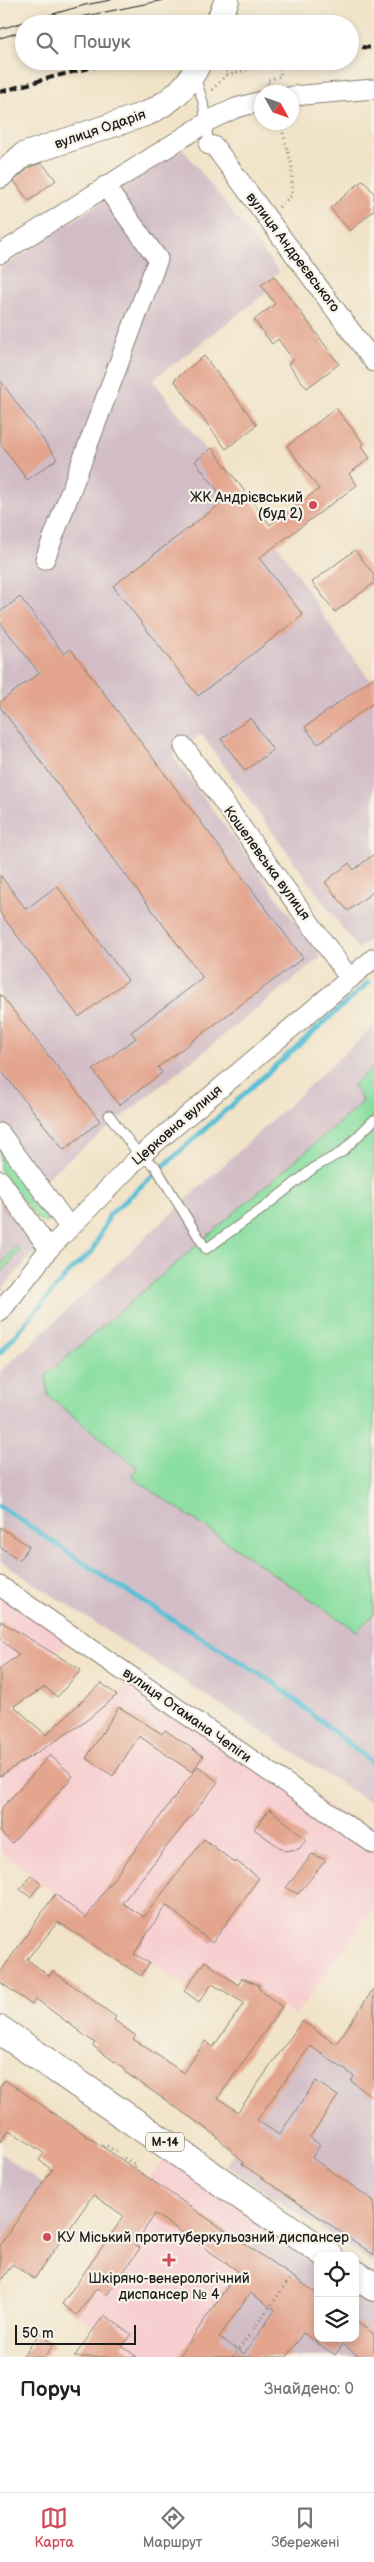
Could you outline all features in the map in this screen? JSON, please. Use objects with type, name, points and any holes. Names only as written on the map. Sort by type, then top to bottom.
[{"type":"main road","name":"М-14","points":[[0,2030],[323,2252]]},
{"type":"main road","points":[[359,2277],[374,2287]]},
{"type":"street","points":[[221,15],[227,0]]},
{"type":"street","name":"вулиця Одарія","points":[[0,176],[23,155],[148,113],[166,104],[181,91],[195,70]]},
{"type":"street","points":[[299,95],[374,89]]},
{"type":"street","points":[[0,254],[206,124],[236,108],[254,102]]},
{"type":"street","name":"вулиця Андреєвського","points":[[209,145],[214,146],[374,362]]},
{"type":"street","points":[[45,559],[158,259],[105,186]]},
{"type":"street","name":"Кошелевська вулиця","points":[[184,747],[350,979]]},
{"type":"street","name":"Церковна вулиця","points":[[0,1312],[49,1249],[70,1228],[148,1161],[374,958]]},
{"type":"street","points":[[0,1132],[70,1228]]},
{"type":"street","points":[[0,1180],[49,1249]]},
{"type":"street","name":"вулиця Отамана Чепіги","points":[[0,1586],[374,1844]]},
{"type":"lane","points":[[198,70],[209,145]]},
{"type":"lane","points":[[109,1115],[162,1177],[206,1249],[262,1209],[315,1167],[342,1152],[374,1120]]},
{"type":"path","points":[[227,70],[226,74],[243,70]]},
{"type":"path","points":[[267,85],[268,80],[281,76],[280,70]]},
{"type":"path","points":[[268,218],[292,195],[292,166],[282,130]]},
{"type":"path","points":[[103,2147],[105,2145],[118,2153]]},
{"type":"path","points":[[124,2158],[136,2165],[134,2168]]},
{"type":"path","points":[[233,2357],[292,2276]]},
{"type":"shaded area","points":[[183,149],[279,272],[261,285],[266,293],[153,380],[280,548],[334,632],[374,685],[374,936],[358,949],[201,734],[173,756],[321,957],[31,1190],[0,1148],[0,269]]},
{"type":"shaded area","points":[[374,1026],[374,1805],[0,1561],[0,1372]]},
{"type":"shaded area","points":[[0,1182],[44,1240],[0,1292]]},
{"type":"shaded area","points":[[0,1586],[79,1634],[0,1695]]},
{"type":"shaded area","points":[[137,1677],[374,1837],[374,1907],[295,2016],[269,1998],[259,1989],[259,1985],[220,1972],[206,1961],[187,1987],[72,1913],[74,1909],[0,1851],[0,1776],[81,1724]]},
{"type":"shaded area","points":[[374,2025],[374,2264],[359,2254],[359,2252],[356,2252],[225,2165],[319,2033],[353,2056]]},
{"type":"shaded area","name":"Шкіряно-венерологічний диспансер № 4","points":[[171,2148],[271,2220],[179,2357],[137,2357],[62,2304]]},
{"type":"shaded area","points":[[0,2153],[59,2195],[0,2283]]},
{"type":"shaded area","points":[[271,2220],[314,2253],[314,2342],[359,2342],[359,2287],[374,2298],[374,2357],[179,2357]]},
{"type":"green space","points":[[374,1066],[374,1614],[357,1631],[132,1477],[137,1467],[48,1396],[46,1375],[363,1102],[353,1085]]},
{"type":"green space","points":[[0,1146],[49,1214],[49,1221],[44,1223],[36,1218],[0,1170]]},
{"type":"green space","points":[[16,1246],[20,1251],[0,1274],[0,1266]]},
{"type":"building","points":[[42,163],[56,180],[29,201],[14,181],[30,167]]},
{"type":"building","points":[[363,180],[374,193],[374,210],[350,231],[330,208]]},
{"type":"building","points":[[274,276],[339,364],[307,388],[288,364],[293,360],[278,339],[272,344],[254,320],[275,304],[261,285]]},
{"type":"building","points":[[204,356],[257,425],[226,449],[174,380]]},
{"type":"building","points":[[0,380],[57,459],[27,480],[0,443]]},
{"type":"building","points":[[336,408],[364,444],[361,446],[370,458],[349,474],[357,485],[259,558],[303,615],[198,696],[113,586],[225,500],[195,461],[212,448],[270,525],[319,489],[287,446]]},
{"type":"building","points":[[355,550],[374,575],[374,583],[335,612],[312,582]]},
{"type":"building","points":[[20,597],[64,654],[71,649],[303,958],[158,1067],[162,1073],[119,1105],[93,1070],[136,1038],[131,1032],[203,978],[0,707],[0,702],[39,673],[0,622],[0,612]]},
{"type":"building","points":[[374,677],[374,702],[318,744],[305,727]]},
{"type":"building","points":[[250,718],[273,750],[245,771],[221,739]]},
{"type":"building","points":[[374,854],[374,891],[348,911],[325,882],[349,863],[354,870]]},
{"type":"building","points":[[0,875],[26,909],[57,886],[128,980],[79,1017],[0,913]]},
{"type":"building","points":[[0,994],[100,1121],[64,1150],[0,1069]]},
{"type":"building","points":[[0,1527],[29,1546],[20,1560],[0,1547]]},
{"type":"building","points":[[0,1621],[81,1670],[57,1697],[45,1687],[14,1706],[46,1735],[101,1683],[117,1695],[82,1724],[0,1776],[0,1668],[19,1655],[0,1639]]},
{"type":"building","points":[[119,1707],[162,1734],[165,1730],[203,1756],[192,1772],[139,1736],[113,1776],[86,1758]]},
{"type":"building","points":[[50,1755],[73,1776],[12,1843],[0,1832],[0,1810]]},
{"type":"building","points":[[198,1766],[218,1782],[122,1903],[144,1917],[204,1839],[235,1863],[236,1861],[259,1878],[212,1943],[166,1905],[134,1954],[149,1963],[141,1976],[58,1922],[27,1959],[49,1976],[53,1971],[116,2017],[114,2020],[136,2036],[133,2039],[184,2073],[205,2041],[213,2047],[244,2003],[212,1984],[199,2002],[184,1991],[205,1961],[238,1985],[242,1978],[259,1985],[259,1989],[282,2007],[218,2098],[238,2112],[302,2021],[336,2044],[374,1988],[374,2098],[351,2081],[354,2076],[310,2046],[257,2120],[279,2135],[316,2081],[338,2096],[310,2137],[320,2145],[312,2158],[374,2201],[374,2255],[242,2164],[243,2162],[214,2134],[125,2072],[126,2070],[93,2046],[95,2043],[36,1999],[32,2005],[0,1982],[0,1973],[55,1894],[86,1918]]},
{"type":"building","points":[[270,1809],[306,1839],[299,1849],[285,1851],[254,1829]]},
{"type":"building","points":[[312,1854],[326,1860],[298,1894],[286,1888]]},
{"type":"building","points":[[31,1875],[41,1884],[30,1897],[20,1889]]},
{"type":"building","points":[[5,2080],[314,2291],[314,2341],[303,2333],[287,2357],[179,2357],[238,2271],[155,2214],[135,2244],[140,2248],[107,2295],[97,2288],[77,2315],[62,2304],[124,2216],[93,2195],[34,2279],[12,2264],[0,2283],[0,2245],[52,2170],[39,2160],[44,2153],[9,2130],[0,2142],[0,2087]],"holes":[[[250,2293],[275,2310],[244,2354],[219,2337]]]},
{"type":"building","points":[[104,2315],[131,2334],[122,2346],[137,2357],[74,2357]]},
{"type":"building","points":[[359,2324],[374,2334],[374,2357],[360,2357],[343,2344],[335,2355],[316,2342],[359,2342]]},
{"type":"building","points":[[40,2333],[54,2344],[44,2357],[22,2357]]},
{"type":"waterway","points":[[0,1353],[69,1272],[92,1252],[110,1214],[368,983]]},
{"type":"waterway","points":[[0,1506],[106,1578],[274,1683],[374,1764]]},
{"type":"tram line","points":[[50,15],[111,0]]},
{"type":"tram line","points":[[91,15],[164,0]]},
{"type":"tram line","points":[[0,29],[15,25]]},
{"type":"tram line","points":[[0,38],[15,34]]},
{"type":"railway","points":[[359,47],[374,48]]},
{"type":"railway","points":[[0,92],[82,70]]},
{"type":"place","name":"ЖК Андрієвський (буд 2)","points":[[313,505]]},
{"type":"place","name":"КУ Міський протитуберкульозний диспансер","points":[[47,2237]]},
{"type":"place","name":"Шкіряно-венерологічний диспансер № 4","points":[[169,2260]]}]
